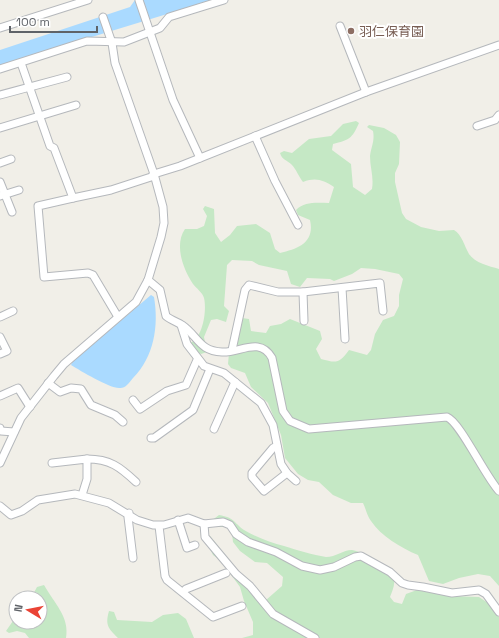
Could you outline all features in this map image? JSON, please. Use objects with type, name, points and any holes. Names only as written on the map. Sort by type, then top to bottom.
[{"type":"street","points":[[0,28],[88,0]]},
{"type":"street","points":[[139,0],[173,100],[200,158]]},
{"type":"street","points":[[0,69],[87,41],[112,43],[124,42],[160,28],[170,17],[224,0]]},
{"type":"street","points":[[0,463],[14,432],[30,407],[64,364],[136,302],[148,280],[164,223],[163,207],[154,174],[115,63],[112,43],[103,17]]},
{"type":"street","points":[[340,26],[366,92]]},
{"type":"street","points":[[118,317],[93,275],[88,273],[44,277],[38,206],[111,190],[151,177],[154,174],[200,158],[366,92],[499,45]]},
{"type":"street","points":[[21,63],[50,146],[54,148],[73,198]]},
{"type":"street","points":[[0,96],[67,77]]},
{"type":"street","points":[[0,128],[76,105]]},
{"type":"street","points":[[477,126],[495,120],[499,115]]},
{"type":"street","points":[[255,136],[275,181],[298,225]]},
{"type":"street","points":[[0,162],[11,160]]},
{"type":"street","points":[[0,182],[3,195],[12,212]]},
{"type":"street","points":[[3,195],[19,190]]},
{"type":"street","points":[[148,280],[160,290],[166,316],[181,325],[206,349],[221,352],[256,347],[266,349],[272,358],[283,411],[290,421],[300,426],[309,428],[419,421],[442,417],[451,419],[456,423],[483,469],[499,491]]},
{"type":"street","points":[[232,350],[245,290],[249,285],[278,292],[303,292],[380,283],[383,311]]},
{"type":"street","points":[[342,288],[345,339]]},
{"type":"street","points":[[303,292],[304,321]]},
{"type":"street","points":[[0,317],[14,311]]},
{"type":"street","points":[[181,325],[187,344],[204,366],[224,373],[258,399],[269,415],[281,464],[287,473],[296,481]]},
{"type":"street","points":[[0,337],[7,351],[0,354]]},
{"type":"street","points":[[133,400],[140,409],[167,391],[186,385],[198,360]]},
{"type":"street","points":[[151,438],[154,438],[193,410],[210,369]]},
{"type":"street","points":[[214,429],[235,382]]},
{"type":"street","points":[[48,383],[60,392],[71,388],[81,389],[91,405],[115,415],[123,422]]},
{"type":"street","points":[[0,396],[18,388],[30,407]]},
{"type":"street","points":[[0,428],[1,431],[14,432]]},
{"type":"street","points":[[277,446],[273,448],[252,473],[252,477],[264,491],[287,473]]},
{"type":"street","points":[[82,495],[87,479],[87,459]]},
{"type":"street","points":[[52,463],[101,459],[116,465],[136,482]]},
{"type":"street","points":[[0,506],[11,515],[17,514],[32,503],[46,498],[75,494],[109,503],[129,513],[137,520],[159,526],[188,518],[204,524],[223,522],[230,525],[236,534],[248,542],[267,548],[302,566],[312,569],[334,567],[355,557],[362,556],[390,572],[402,583],[408,586],[452,593],[479,590],[486,594],[499,612]]},
{"type":"street","points":[[129,513],[128,517],[132,558]]},
{"type":"street","points":[[178,520],[187,548],[195,545]]},
{"type":"street","points":[[204,524],[205,537],[236,574],[250,586],[273,614],[315,638]]},
{"type":"street","points":[[159,526],[165,576],[213,617],[242,606]]},
{"type":"street","points":[[183,592],[186,589],[226,573]]},
{"type":"green space","points":[[356,121],[359,123],[352,136],[346,140],[333,144],[332,150],[351,164],[353,187],[365,195],[372,189],[373,180],[370,156],[373,131],[367,127],[369,125],[384,128],[396,135],[400,142],[399,164],[395,173],[395,182],[402,213],[406,219],[421,227],[439,231],[454,230],[461,237],[469,254],[475,260],[482,264],[499,269],[499,586],[490,576],[478,574],[459,578],[443,584],[429,581],[418,555],[398,545],[380,532],[370,519],[363,503],[351,503],[333,495],[319,482],[308,480],[298,474],[285,458],[281,435],[268,403],[251,387],[245,373],[231,368],[228,364],[229,353],[237,347],[242,318],[249,319],[251,331],[266,333],[270,326],[281,324],[290,319],[320,331],[322,339],[316,349],[321,359],[334,362],[343,358],[349,350],[367,355],[371,350],[375,334],[383,320],[394,316],[399,306],[399,295],[403,279],[399,274],[361,268],[352,274],[334,281],[330,279],[307,278],[300,287],[291,284],[287,271],[259,265],[252,261],[232,260],[227,265],[224,306],[229,311],[226,322],[217,319],[211,320],[204,337],[207,352],[201,354],[194,350],[190,343],[198,336],[201,330],[205,303],[202,294],[189,278],[181,257],[180,242],[185,229],[197,229],[204,226],[207,216],[203,209],[205,206],[214,209],[215,233],[221,242],[230,235],[237,226],[256,224],[270,233],[275,249],[280,253],[299,247],[308,239],[311,228],[310,220],[298,215],[296,210],[307,204],[329,203],[334,187],[319,180],[303,182],[290,163],[283,159],[280,153],[284,151],[292,153],[309,139],[331,136],[343,124]]},
{"type":"green space","points":[[219,515],[231,519],[244,530],[259,537],[274,543],[316,555],[326,557],[346,551],[357,551],[382,566],[392,576],[394,584],[390,597],[394,602],[402,604],[406,594],[417,590],[450,596],[479,597],[488,603],[499,617],[499,638],[242,638],[253,635],[253,622],[240,587],[221,561],[213,555],[204,537],[210,536],[239,572],[252,595],[266,600],[282,586],[283,577],[267,563],[255,562],[240,551],[233,542],[232,533],[226,527],[212,527],[211,521]]},
{"type":"green space","points":[[44,585],[47,590],[35,590],[37,587]]},
{"type":"green space","points":[[48,591],[60,610],[66,623],[67,630],[66,638],[29,638],[25,633],[17,631],[9,633],[6,631],[8,628],[8,630],[48,630]]},
{"type":"green space","points":[[109,611],[114,612],[117,620],[152,622],[163,615],[178,613],[186,619],[194,638],[118,638],[112,632],[107,623]]},
{"type":"water","points":[[135,0],[213,0],[0,65],[0,50],[130,7]]},
{"type":"water","points":[[151,295],[154,297],[156,319],[153,340],[146,361],[127,385],[123,388],[114,387],[95,379],[71,365],[73,361]]},
{"type":"place","name":"羽仁保育園","points":[[351,31]]}]
